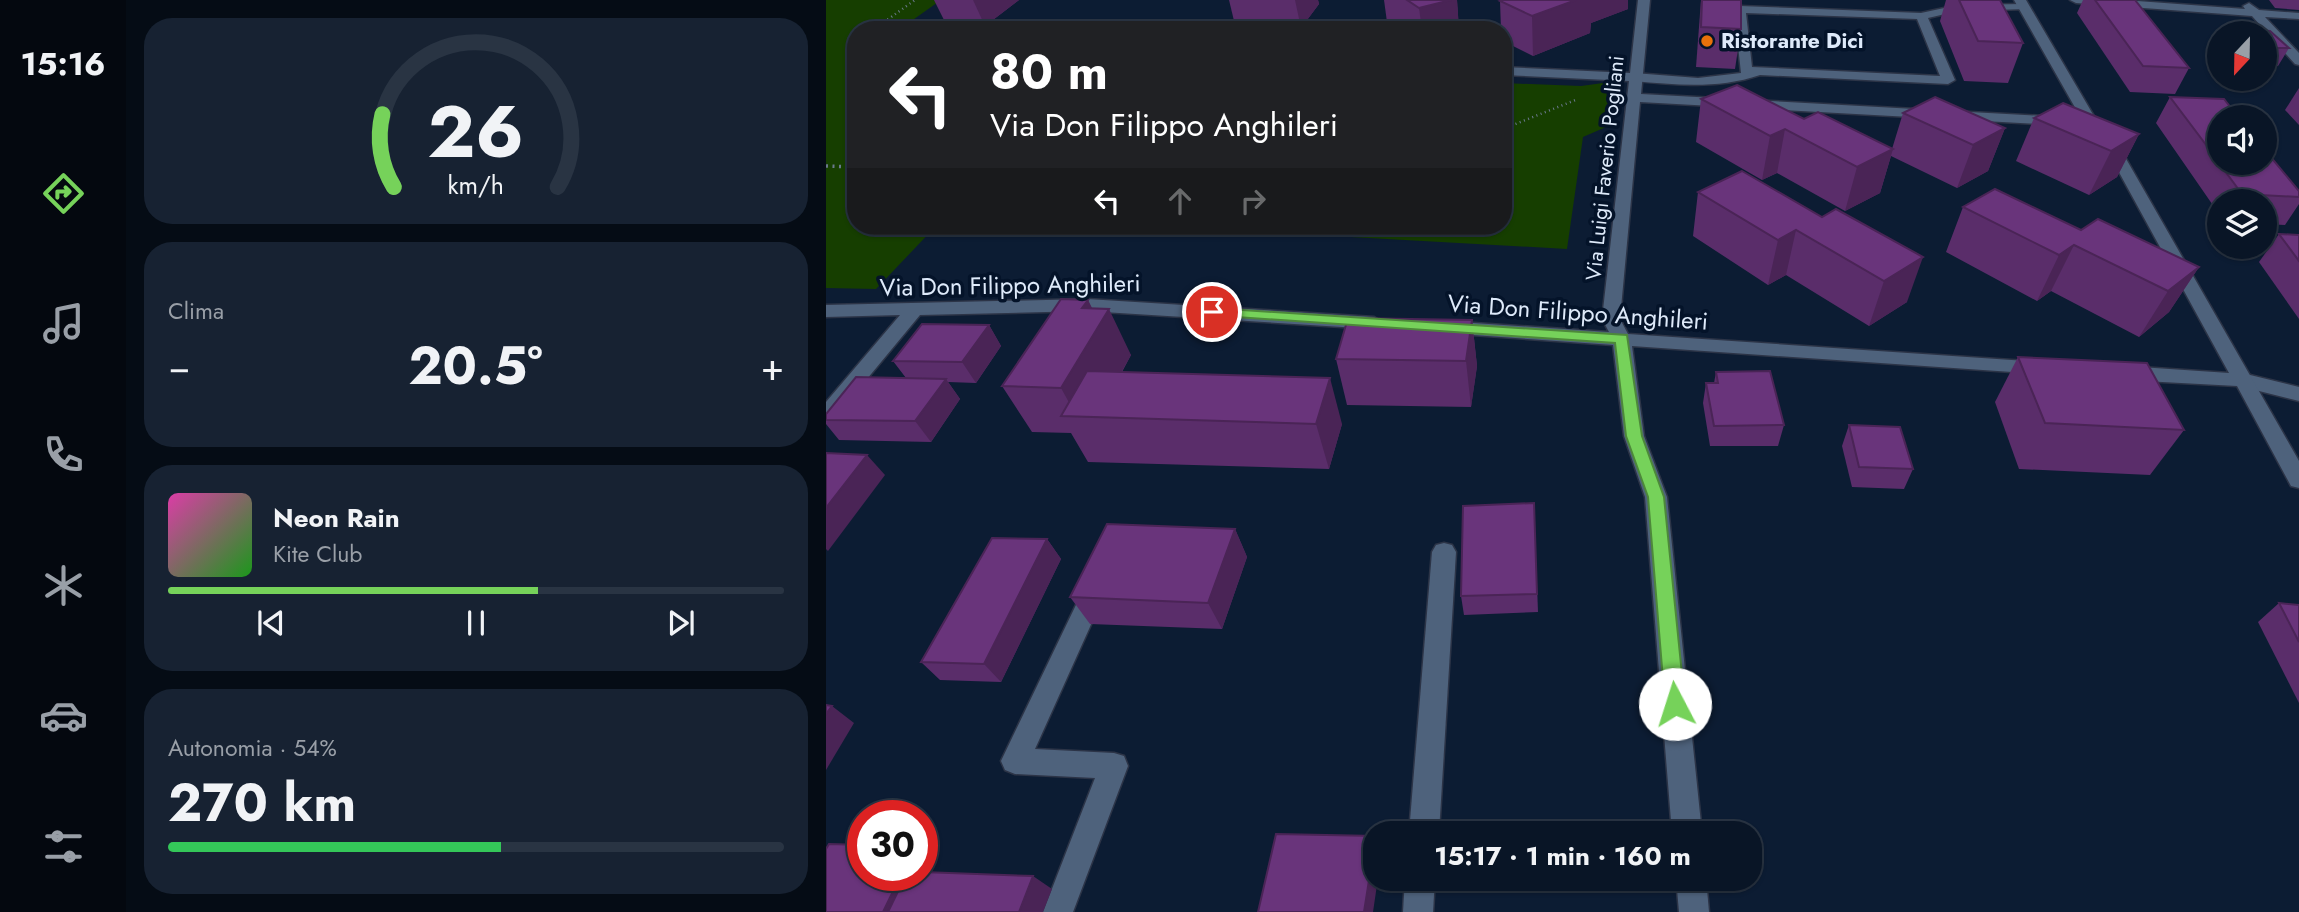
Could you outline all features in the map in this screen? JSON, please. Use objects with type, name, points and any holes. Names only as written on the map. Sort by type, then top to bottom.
[{"type":"street","name":"Via Luigi Faverio Pogliani","points":[[1644,0],[1611,319],[1622,338],[1634,436],[1656,497],[1686,821]]},
{"type":"street","points":[[2076,0],[2299,16]]},
{"type":"street","points":[[2244,0],[2299,61]]},
{"type":"street","points":[[1921,16],[1948,80],[1746,71],[1740,9],[1921,16],[1958,8],[2022,4],[2091,123],[2115,150],[2299,480]]},
{"type":"street","points":[[1512,71],[1707,82],[1746,77],[1761,71]]},
{"type":"street","points":[[1633,98],[2091,123]]},
{"type":"street","name":"Via Don Filippo Anghileri","points":[[826,311],[1087,305],[1391,324]]},
{"type":"street","points":[[826,415],[912,311]]},
{"type":"street","name":"Via Don Filippo Anghileri","points":[[1432,326],[2063,369]]},
{"type":"street","points":[[2104,372],[2242,380],[2299,394]]},
{"type":"street","points":[[1425,821],[1444,552]]},
{"type":"street","points":[[1058,912],[1114,766],[1015,761],[1105,568]]},
{"type":"street","points":[[1418,912],[1419,891]]},
{"type":"street","points":[[1692,891],[1694,912]]},
{"type":"path","points":[[886,21],[915,0]]},
{"type":"path","points":[[1512,125],[1634,77]]},
{"type":"path","points":[[826,166],[847,167]]},
{"type":"green space","points":[[826,0],[941,0],[911,21],[847,21],[847,235],[927,235],[876,289],[826,288]]},
{"type":"green space","points":[[1512,83],[1581,86],[1603,83],[1619,87],[1613,124],[1583,137],[1567,249],[1316,235],[1512,235]]},
{"type":"building","points":[[1407,0],[1451,0],[1419,8]]},
{"type":"building","points":[[1576,0],[1532,16],[1500,1]]},
{"type":"building","points":[[1702,0],[1741,0],[1741,29],[1701,27]]},
{"type":"building","points":[[1959,0],[2000,0],[2023,43],[1978,41]]},
{"type":"building","points":[[2095,0],[2135,0],[2189,68],[2143,66]]},
{"type":"building","points":[[2277,37],[2289,48],[2277,48]]},
{"type":"building","points":[[1737,85],[1804,119],[1818,112],[1893,149],[1857,167],[1785,129],[1770,136],[1701,99]]},
{"type":"building","points":[[1935,97],[2005,128],[1973,145],[1903,113]]},
{"type":"building","points":[[2170,97],[2224,99],[2229,105],[2207,105],[2207,146]]},
{"type":"building","points":[[2063,103],[2139,134],[2111,151],[2034,118]]},
{"type":"building","points":[[2277,165],[2299,191],[2299,197],[2277,196],[2277,189],[2238,189],[2228,175],[2277,175]]},
{"type":"building","points":[[1742,171],[1822,217],[1836,209],[1923,257],[1884,281],[1796,230],[1778,240],[1698,192]]},
{"type":"building","points":[[1995,189],[2081,230],[2098,219],[2199,267],[2168,291],[2074,245],[2059,255],[1963,207]]},
{"type":"building","points":[[2279,234],[2299,235],[2299,261]]},
{"type":"building","points":[[1061,299],[1088,300],[1082,308],[1109,309],[1061,388],[1002,386]]},
{"type":"building","points":[[1348,318],[1472,320],[1466,361],[1336,359]]},
{"type":"building","points":[[922,324],[989,325],[962,362],[893,361]]},
{"type":"building","points":[[2018,357],[2147,363],[2184,430],[2045,423]]},
{"type":"building","points":[[1087,371],[1330,378],[1316,424],[1061,416]]},
{"type":"building","points":[[1770,371],[1784,425],[1714,426],[1706,383],[1718,383],[1716,372]]},
{"type":"building","points":[[856,377],[946,379],[915,421],[826,420],[826,414]]},
{"type":"building","points":[[1849,425],[1900,427],[1913,469],[1859,467]]},
{"type":"building","points":[[826,453],[867,455],[826,508]]},
{"type":"building","points":[[1534,503],[1537,594],[1461,596],[1463,506]]},
{"type":"building","points":[[1107,524],[1235,529],[1208,603],[1070,597]]},
{"type":"building","points":[[992,538],[1047,539],[984,664],[921,662]]},
{"type":"building","points":[[2279,603],[2299,605],[2299,642]]},
{"type":"building","points":[[1276,834],[1363,836],[1363,891],[1367,891],[1364,912],[1258,912]]},
{"type":"building","points":[[829,844],[847,845],[847,891],[893,891],[883,912],[826,912],[826,849]]},
{"type":"building","points":[[938,873],[1033,876],[1019,912],[888,912],[898,891],[938,891]]},
{"type":"place","name":"Ristorante Dicì","points":[[1707,41]]},
{"type":"route","points":[[1212,312],[1622,338],[1634,436],[1656,497],[1675,704]]}]
